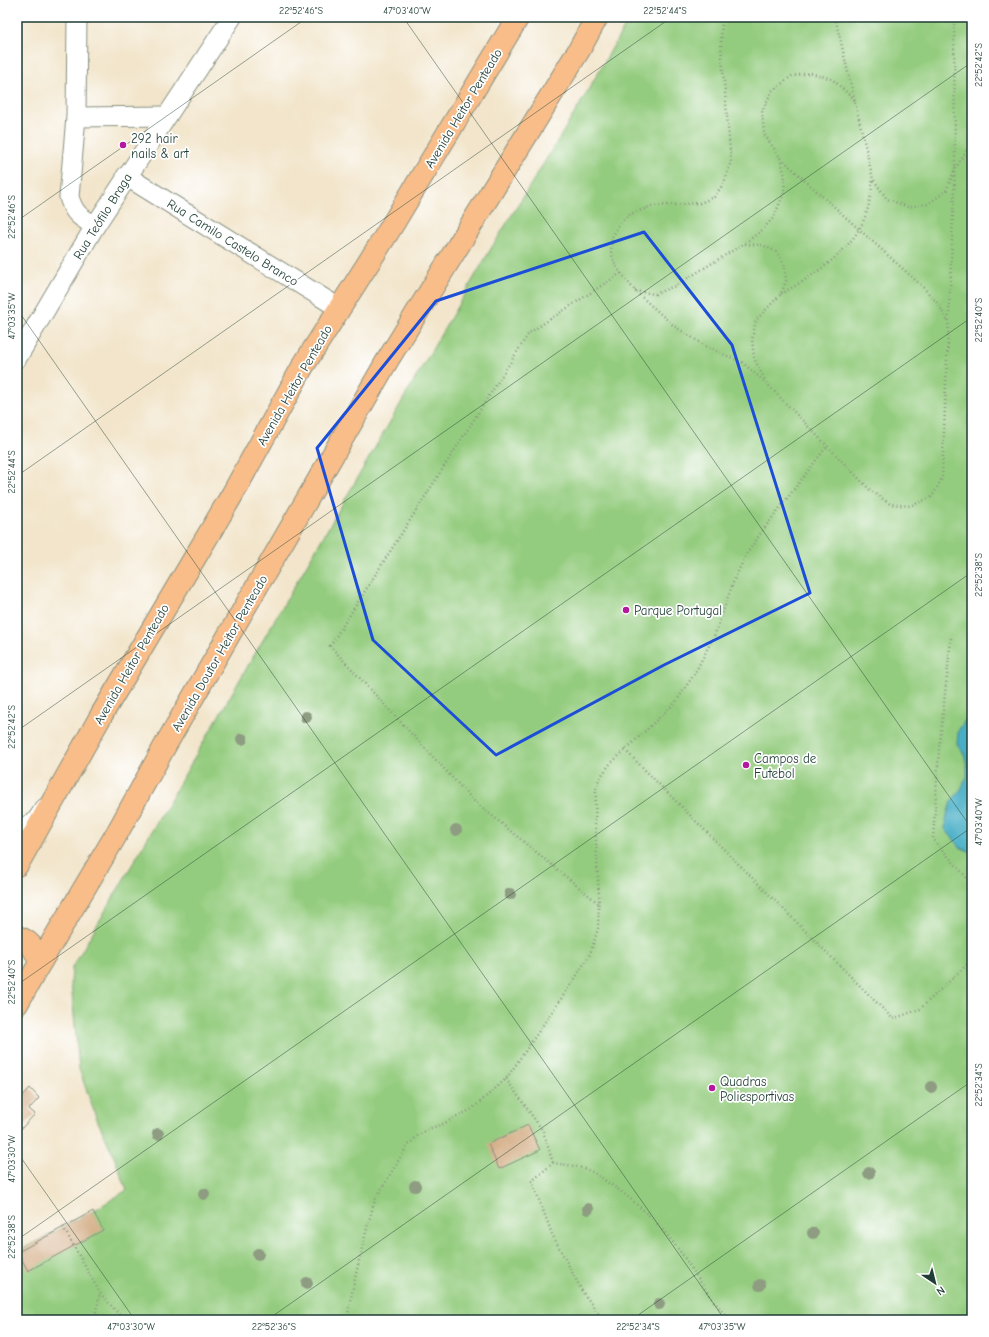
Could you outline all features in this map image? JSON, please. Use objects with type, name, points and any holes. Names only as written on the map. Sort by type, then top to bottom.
[{"type":"main road","name":"Avenida Heitor Penteado","points":[[60,788],[150,631],[232,495],[294,385],[303,366],[388,232],[518,17]]},
{"type":"main road","name":"Avenida Doutor Heitor Penteado","points":[[17,1004],[116,835],[387,361],[579,50],[596,17]]},
{"type":"main road","points":[[17,865],[60,788]]},
{"type":"main road","points":[[17,937],[30,944],[41,961]]},
{"type":"street","points":[[77,17],[76,117],[69,197],[71,204],[79,217],[95,226]]},
{"type":"street","name":"Rua Teófilo Braga","points":[[17,358],[126,176],[232,17]]},
{"type":"street","points":[[76,117],[167,116]]},
{"type":"street","name":"Rua Camilo Castelo Branco","points":[[126,176],[339,308]]},
{"type":"street","points":[[17,831],[36,820],[60,788]]},
{"type":"path","points":[[722,17],[721,46],[731,162],[724,183],[714,197],[700,203],[652,206],[628,215],[620,224],[612,238],[611,251],[615,265],[635,291],[674,326],[707,347],[743,363],[767,384],[870,490],[890,504],[910,506],[932,497],[942,478],[955,169],[954,17]]},
{"type":"path","points":[[767,384],[754,358],[752,339],[756,320],[781,294],[806,280],[826,266],[847,245],[864,221],[870,202],[873,179],[836,17]]},
{"type":"path","points":[[855,100],[832,79],[811,73],[792,76],[772,91],[762,111],[764,134],[779,156],[922,286],[939,305],[949,324]]},
{"type":"path","points":[[873,179],[887,199],[908,207],[928,204],[946,191],[955,169],[972,143]]},
{"type":"path","points":[[635,291],[656,294],[675,286],[745,244],[761,231],[774,217],[784,193],[785,176],[779,156]]},
{"type":"path","points":[[745,244],[762,245],[776,252],[785,266],[786,281],[781,294]]},
{"type":"path","points":[[598,904],[473,800],[330,646],[529,334],[621,273]]},
{"type":"path","points":[[348,1320],[350,1302],[359,1262],[375,1200],[406,1148],[416,1137],[428,1129],[442,1124],[472,1109],[506,1079],[576,977],[590,954],[598,929],[595,822],[596,789],[600,779],[609,765],[675,703],[695,673],[715,634],[734,580],[746,555],[763,530],[827,446]]},
{"type":"path","points":[[951,638],[939,750],[933,839],[972,884]]},
{"type":"path","points":[[625,750],[893,1019],[920,1009],[972,960]]},
{"type":"path","points":[[506,1079],[543,1131],[553,1164]]},
{"type":"path","points":[[603,1320],[582,1291],[552,1234],[532,1181],[553,1164],[575,1166],[594,1173],[629,1197],[665,1234],[688,1262],[707,1294],[732,1320]]},
{"type":"path","points":[[63,1227],[100,1292],[124,1320]]},
{"type":"path","points":[[94,1320],[100,1292]]},
{"type":"highlighted area","points":[[644,232],[732,345],[810,593],[664,665],[496,755],[373,640],[317,448],[436,301]]},
{"type":"green space","name":"Parque Portugal","points":[[630,17],[972,17],[972,1320],[17,1320],[17,1252],[93,1211],[127,1190],[96,1117],[79,1069],[71,983],[72,968],[489,252],[579,106]]},
{"type":"water","points":[[968,716],[972,722],[972,852],[961,848],[945,829],[951,802],[961,789],[967,777],[967,765],[964,754],[957,744],[958,731]]},
{"type":"building","points":[[30,1088],[39,1098],[29,1109],[35,1114],[20,1130],[17,1127],[17,1100],[18,1101]]},
{"type":"building","points":[[528,1125],[540,1150],[499,1169],[488,1144]]},
{"type":"building","points":[[93,1211],[103,1230],[28,1271],[18,1252]]},
{"type":"place","name":"292 hair nails & art","points":[[123,145]]},
{"type":"place","name":"Parque Portugal","points":[[626,610]]},
{"type":"place","name":"Campos de Futebol","points":[[746,765]]},
{"type":"place","name":"Quadras Poliesportivas","points":[[712,1088]]}]
